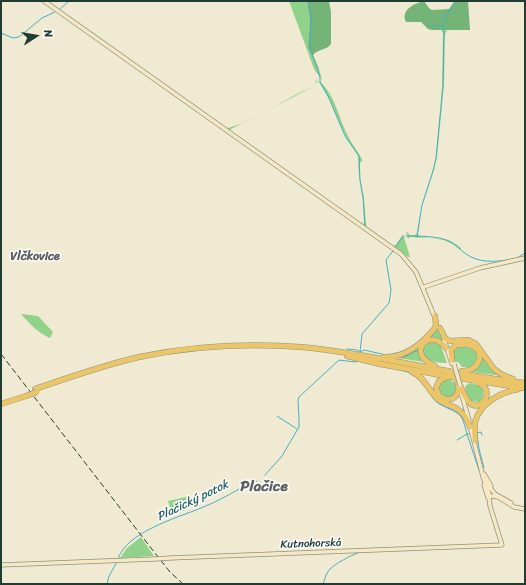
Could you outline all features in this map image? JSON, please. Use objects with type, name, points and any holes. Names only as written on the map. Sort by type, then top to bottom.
[{"type":"highway","points":[[78,376],[141,360],[179,353],[213,350],[249,348],[283,349],[346,356],[399,356],[412,350],[434,329],[436,325],[435,316]]},
{"type":"highway","points":[[440,328],[445,338],[450,341],[468,340],[476,344],[494,369],[503,375],[525,385]]},
{"type":"highway","points":[[435,366],[427,363],[422,358],[421,350],[423,345],[428,340],[435,340],[441,342],[446,348]]},
{"type":"highway","points":[[453,363],[452,347],[456,345],[468,344],[477,349],[480,357],[478,365],[472,370],[462,371]]},
{"type":"highway","points":[[1,403],[78,376],[140,357],[198,348],[228,346],[267,345],[322,350],[525,385]]},
{"type":"highway","points":[[360,356],[457,382],[471,380],[525,385]]},
{"type":"highway","points":[[383,357],[514,379]]},
{"type":"highway","points":[[402,368],[420,376],[436,398],[459,410],[467,419],[470,427]]},
{"type":"highway","points":[[457,382],[467,401],[472,404],[480,404],[486,399],[487,391],[482,385],[471,380]]},
{"type":"highway","points":[[475,441],[476,420],[487,404],[503,393],[525,385]]},
{"type":"main road","points":[[44,1],[393,248],[406,259],[424,287],[453,363],[482,471],[492,494],[491,508]]},
{"type":"main road","points":[[424,287],[480,268],[525,258]]},
{"type":"main road","points":[[444,340],[453,363],[457,382],[475,441],[498,532],[498,541],[496,545],[493,546]]},
{"type":"main road","points":[[482,471],[490,485],[501,497]]},
{"type":"main road","points":[[492,494],[525,509]]},
{"type":"main road","points":[[492,494],[514,507],[525,509]]},
{"type":"main road","name":"Kutnohorská","points":[[1,565],[493,546],[502,545],[498,532]]},
{"type":"green space","points":[[289,1],[307,1],[310,22],[309,49],[317,70],[319,69],[322,80],[314,69]]},
{"type":"green space","points":[[307,1],[329,1],[331,12],[331,44],[313,55],[319,69],[318,70],[308,47],[310,22]]},
{"type":"green space","points":[[424,1],[432,10],[449,9],[455,1],[468,1],[470,30],[432,30],[428,29],[421,22],[406,22],[405,14],[409,8]]},
{"type":"green space","points":[[441,30],[448,31],[445,35],[444,83],[437,157],[434,170],[421,209],[418,235],[429,238],[410,237],[408,239],[406,231],[410,235],[415,235],[417,233],[421,208],[434,167],[442,87],[443,33]]},
{"type":"green space","points":[[319,81],[329,92],[344,127],[362,159],[360,164],[360,179],[364,197],[366,226],[394,246],[403,234],[410,257],[353,219],[364,224],[363,198],[359,177],[358,156],[346,137],[328,97],[319,82],[315,85]]},
{"type":"green space","points":[[314,84],[297,95],[267,110]]},
{"type":"green space","points":[[251,119],[231,129],[230,131],[226,128],[232,127]]},
{"type":"green space","points":[[431,238],[444,239],[455,243],[461,248],[460,250],[449,242]]},
{"type":"green space","points":[[21,314],[38,316],[53,332],[50,338],[38,331]]},
{"type":"green space","points":[[437,328],[443,341],[435,338],[425,340],[420,357],[424,362],[398,358],[407,354]]},
{"type":"green space","points":[[435,341],[441,346],[447,363],[434,362],[423,356],[423,349],[425,345]]},
{"type":"green space","points":[[465,346],[475,350],[477,358],[474,364],[470,367],[462,367],[458,362],[455,362],[453,355],[455,349]]},
{"type":"green space","points":[[481,355],[502,376],[473,372],[479,366]]},
{"type":"green space","points":[[448,379],[456,382],[457,389],[453,397],[447,398],[441,395],[438,387],[439,383]]},
{"type":"green space","points":[[470,383],[479,386],[483,390],[483,397],[480,402],[471,401],[467,396],[465,386]]},
{"type":"green space","points":[[186,497],[188,509],[172,515],[168,501]]},
{"type":"green space","points":[[141,537],[154,556],[120,558],[127,548]]},
{"type":"waterway","points":[[59,10],[69,1]]},
{"type":"waterway","points":[[308,1],[311,14],[310,49],[320,77],[320,82],[329,98],[345,136],[359,156],[360,180],[366,227]]},
{"type":"waterway","points":[[417,237],[422,205],[436,158],[443,87],[444,23],[455,1]]},
{"type":"waterway","points":[[1,33],[13,38],[19,37],[42,18],[55,12]]},
{"type":"waterway","points":[[430,26],[443,26]]},
{"type":"waterway","name":"Plačický potok","points":[[406,236],[444,239],[476,259],[492,261],[508,260]]},
{"type":"waterway","name":"Plačický potok","points":[[395,247],[404,237]]},
{"type":"waterway","name":"Plačický potok","points":[[360,352],[362,334],[389,303],[391,290],[386,260],[393,251]]},
{"type":"waterway","name":"Plačický potok","points":[[517,258],[525,253]]},
{"type":"waterway","points":[[347,349],[357,350],[360,352],[364,350],[386,355]]},
{"type":"waterway","points":[[403,357],[418,351]]},
{"type":"waterway","name":"Plačický potok","points":[[265,475],[282,456],[299,427],[299,397],[339,360],[358,361]]},
{"type":"waterway","points":[[400,370],[411,373]]},
{"type":"waterway","points":[[432,397],[439,404],[456,412],[462,418],[467,434],[469,434]]},
{"type":"waterway","points":[[277,416],[297,429]]},
{"type":"waterway","points":[[476,433],[481,432],[482,435]]},
{"type":"waterway","points":[[457,440],[467,434],[479,470]]},
{"type":"waterway","points":[[477,434],[484,468]]},
{"type":"waterway","name":"Plačický potok","points":[[118,559],[123,549],[141,534],[166,521],[216,502],[244,485],[257,481]]},
{"type":"waterway","points":[[323,584],[330,569],[343,560],[358,553]]},
{"type":"waterway","name":"Plačický potok","points":[[107,584],[109,576],[117,562]]},
{"type":"railway","points":[[1,354],[151,548],[170,572],[183,584]]},
{"type":"district","name":"Vlčkovice","points":[[35,257]]},
{"type":"district","name":"Plačice","points":[[264,487]]}]
